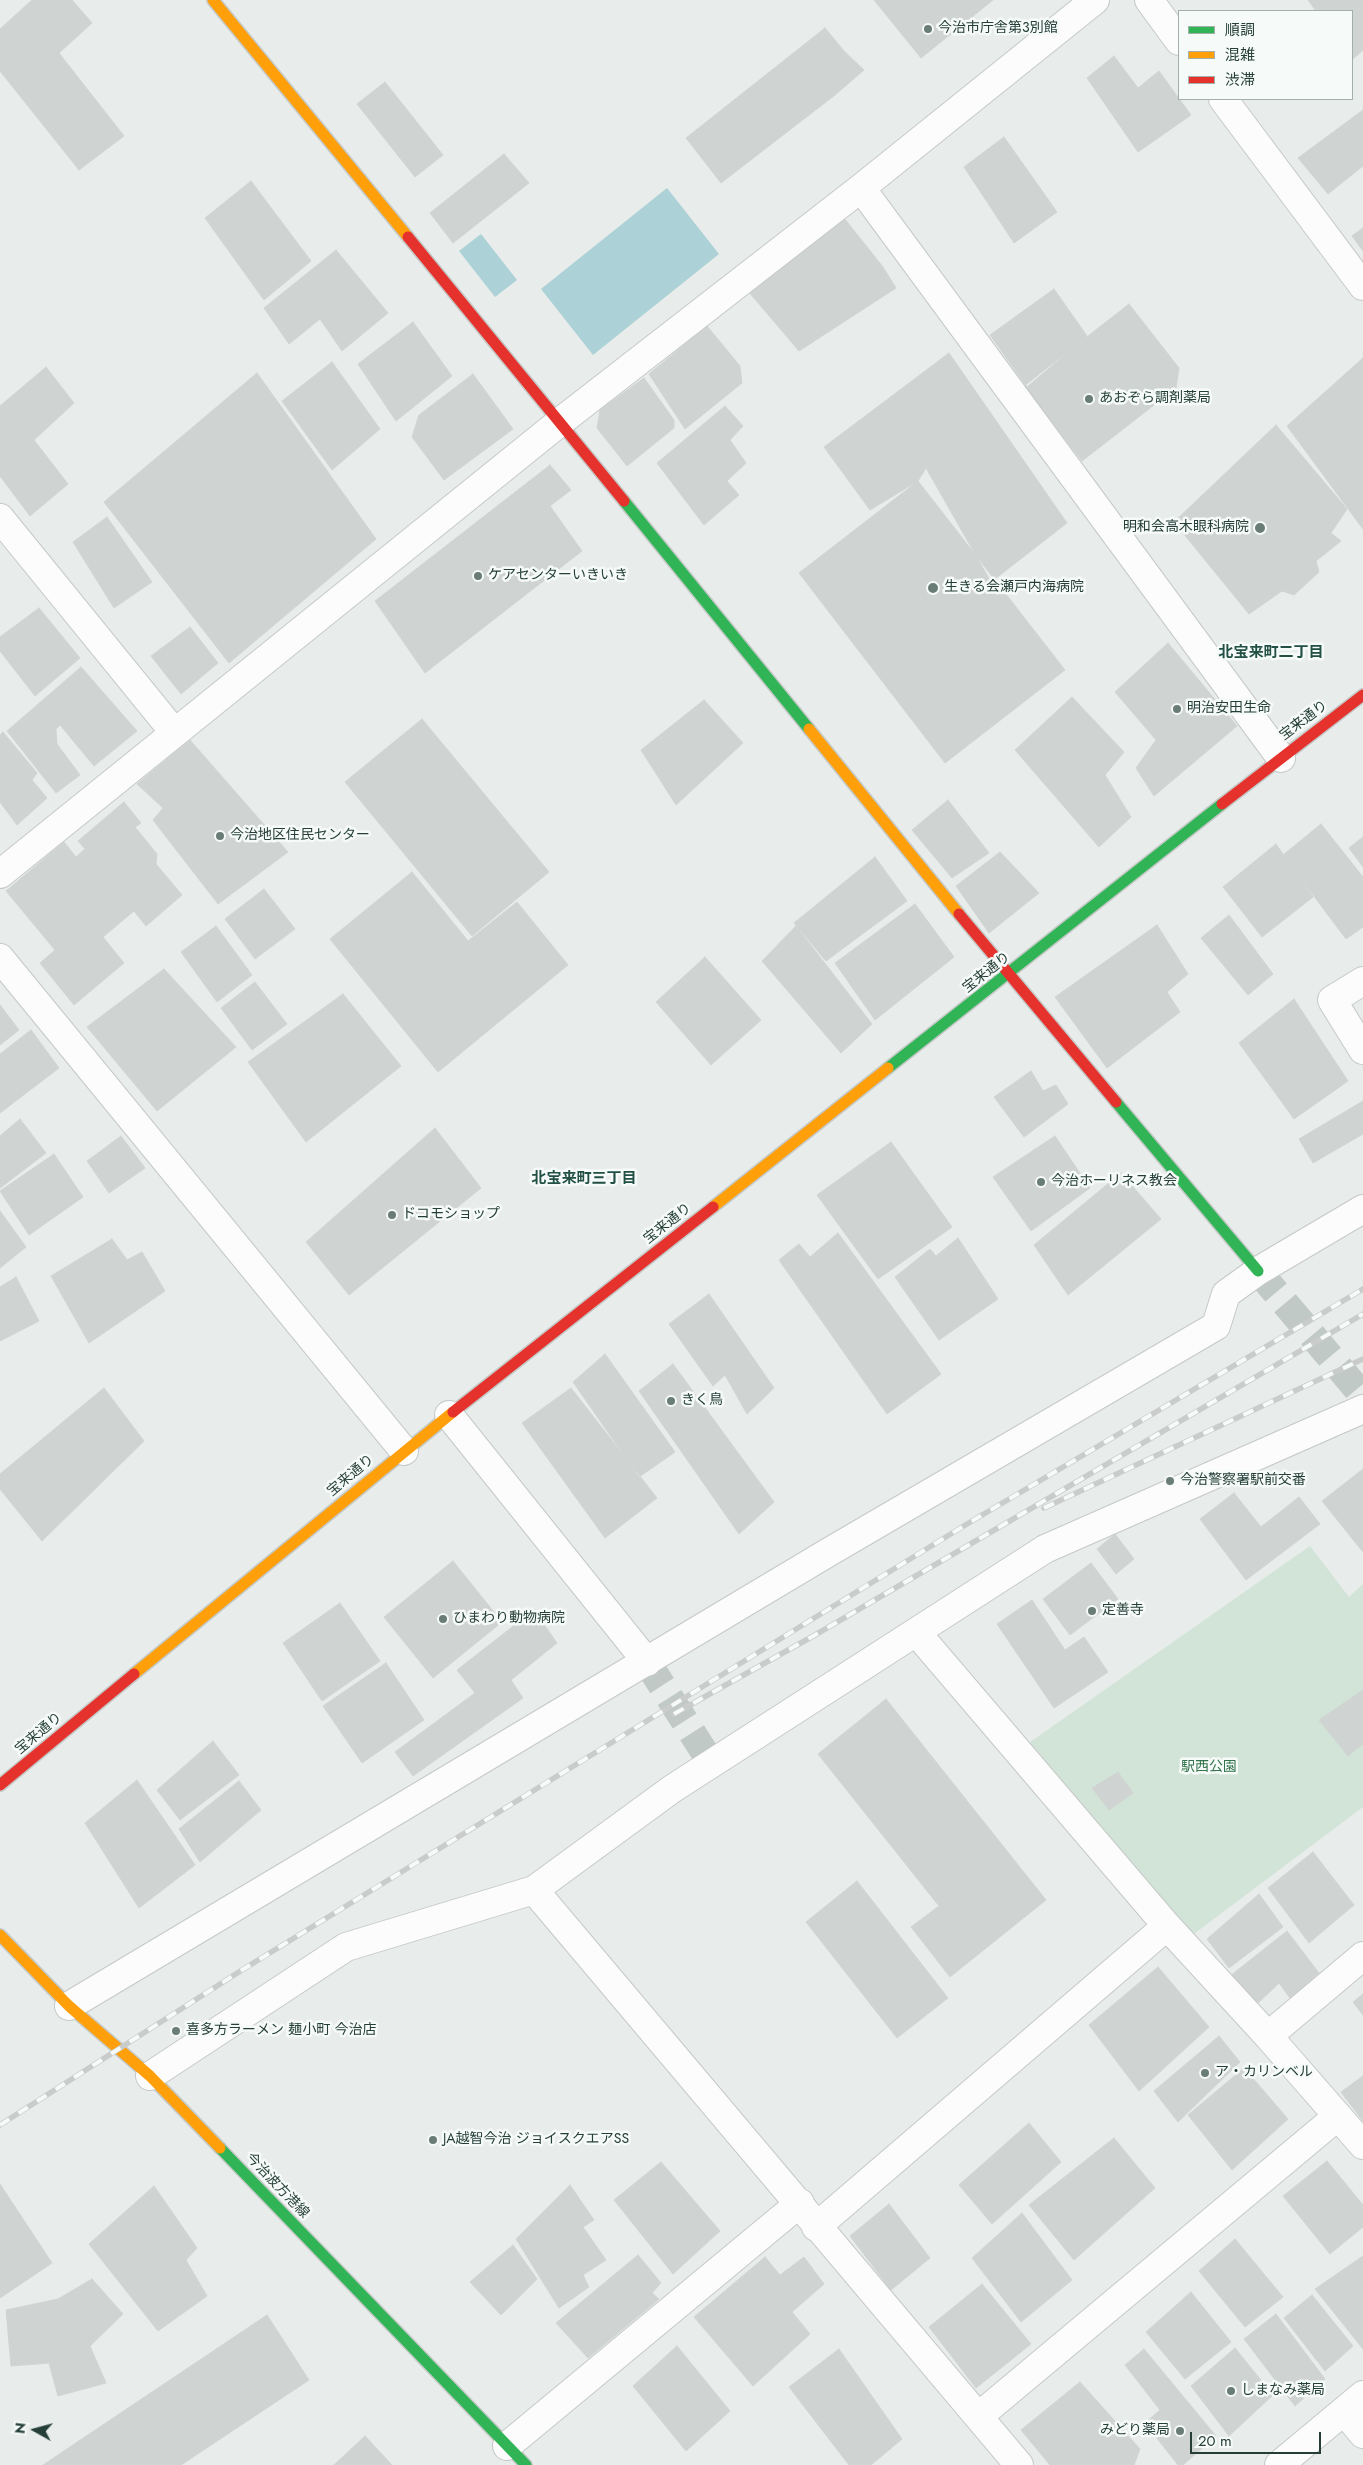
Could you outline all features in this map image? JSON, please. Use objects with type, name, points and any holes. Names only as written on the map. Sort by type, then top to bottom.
[{"type":"street","points":[[213,0],[560,422],[1009,975],[1258,1272]]},
{"type":"street","points":[[0,874],[560,422],[861,188],[1095,0]]},
{"type":"street","points":[[1149,0],[1178,40]]},
{"type":"street","points":[[1223,100],[1363,286]]},
{"type":"street","points":[[861,188],[1281,758]]},
{"type":"street","points":[[0,518],[174,732]]},
{"type":"street","name":"宝来通り","points":[[0,1785],[404,1451],[1009,975],[1281,758],[1363,696]]},
{"type":"street","points":[[0,958],[404,1451]]},
{"type":"street","points":[[1363,981],[1332,1000],[1363,1050]]},
{"type":"street","points":[[70,2006],[1216,1326],[1226,1294],[1258,1272],[1363,1209]]},
{"type":"street","points":[[150,2076],[346,1948],[534,1890],[672,1789],[1045,1549],[1363,1409]]},
{"type":"street","points":[[449,1416],[647,1662]]},
{"type":"street","points":[[916,1632],[1167,1926],[1268,2036],[1363,2145]]},
{"type":"street","points":[[534,1890],[800,2203],[816,2227],[1019,2465]]},
{"type":"street","points":[[816,2227],[1167,1926]]},
{"type":"street","name":"今治波方港線","points":[[0,1935],[70,2006],[150,2076],[526,2465]]},
{"type":"street","points":[[1268,2036],[1363,1956]]},
{"type":"street","points":[[979,2416],[1338,2116]]},
{"type":"street","points":[[507,2446],[800,2203]]},
{"type":"street","points":[[1279,2465],[1354,2403],[1363,2434]]},
{"type":"green space","name":"駅西公園","points":[[1310,1546],[1349,1597],[1363,1584],[1363,1807],[1187,1939],[1023,1747]]},
{"type":"water","points":[[667,188],[719,254],[593,355],[541,289]]},
{"type":"water","points":[[481,234],[517,280],[495,297],[459,251]]},
{"type":"building","points":[[32,0],[72,0],[92,23],[59,53],[124,136],[79,170],[0,71],[0,29]]},
{"type":"building","name":"今治市庁舎第3別館","points":[[874,0],[993,0],[921,58]]},
{"type":"building","points":[[1308,0],[1363,0],[1363,50],[1353,59],[1353,10],[1315,10]]},
{"type":"building","points":[[825,28],[844,51],[864,70],[835,95],[721,183],[686,138]]},
{"type":"building","points":[[1114,56],[1138,88],[1159,71],[1178,97],[1178,100],[1180,100],[1191,115],[1138,152],[1087,78]]},
{"type":"building","points":[[385,82],[443,155],[415,177],[357,104]]},
{"type":"building","points":[[1363,110],[1363,166],[1328,194],[1298,158]]},
{"type":"building","points":[[1004,137],[1057,212],[1014,243],[964,167]]},
{"type":"building","points":[[504,154],[529,183],[453,243],[430,213]]},
{"type":"building","points":[[251,181],[311,261],[264,300],[205,218]]},
{"type":"building","points":[[844,218],[883,267],[896,288],[799,351],[748,291]]},
{"type":"building","points":[[1363,228],[1363,251],[1352,236]]},
{"type":"building","points":[[336,250],[388,313],[342,351],[320,319],[289,344],[264,308]]},
{"type":"building","points":[[1054,289],[1087,336],[1027,387],[990,335]]},
{"type":"building","points":[[1129,304],[1179,368],[1176,388],[1082,461],[1024,386]]},
{"type":"building","points":[[413,322],[452,376],[396,421],[358,364]]},
{"type":"building","points":[[707,326],[740,366],[742,383],[685,429],[649,374]]},
{"type":"building","points":[[949,353],[1067,523],[991,582],[926,468],[918,481],[870,510],[824,447]]},
{"type":"building","points":[[1363,358],[1363,529],[1287,426]]},
{"type":"building","points":[[332,362],[380,429],[332,470],[282,401]]},
{"type":"building","points":[[46,367],[74,403],[34,440],[68,484],[30,516],[0,476],[0,406]]},
{"type":"building","points":[[257,373],[376,539],[229,663],[104,502]]},
{"type":"building","points":[[473,374],[513,429],[444,480],[412,437],[419,415]]},
{"type":"building","points":[[644,378],[674,420],[674,428],[627,466],[597,428],[600,410]]},
{"type":"building","points":[[725,406],[743,426],[730,440],[746,463],[727,481],[739,495],[704,525],[657,463]]},
{"type":"building","points":[[1276,425],[1347,509],[1331,533],[1341,541],[1316,561],[1319,572],[1294,595],[1282,591],[1249,614],[1174,522]]},
{"type":"building","name":"ケアセンターいきいき","points":[[550,465],[571,490],[550,506],[582,551],[425,673],[375,601]]},
{"type":"building","points":[[918,481],[1065,670],[945,763],[799,573]]},
{"type":"building","points":[[107,517],[152,582],[114,608],[73,542]]},
{"type":"building","points":[[39,608],[80,658],[35,696],[0,651],[0,637]]},
{"type":"building","points":[[190,627],[218,663],[181,694],[151,656]]},
{"type":"building","name":"明治安田生命","points":[[1168,643],[1237,726],[1154,796],[1136,768],[1156,740],[1115,692]]},
{"type":"building","points":[[81,667],[137,731],[94,766],[60,725],[56,729],[57,744],[80,775],[56,793],[7,731]]},
{"type":"building","points":[[1072,697],[1124,752],[1105,775],[1131,817],[1099,847],[1015,750]]},
{"type":"building","points":[[704,700],[743,743],[676,805],[641,750]]},
{"type":"building","points":[[422,719],[549,872],[472,936],[345,782]]},
{"type":"building","points":[[3,732],[37,773],[32,780],[47,798],[17,825],[0,802],[0,735]]},
{"type":"building","name":"今治地区住民センター","points":[[190,740],[288,852],[218,904],[153,820],[163,808],[137,784]]},
{"type":"building","points":[[948,800],[989,853],[952,878],[912,830]]},
{"type":"building","points":[[124,802],[141,823],[135,827],[157,854],[156,864],[182,895],[146,926],[134,911],[103,937],[124,963],[74,1005],[40,963],[55,950],[6,891],[64,842],[76,857],[85,849],[78,841]]},
{"type":"building","points":[[1321,824],[1363,877],[1363,927],[1346,939],[1283,855]]},
{"type":"building","points":[[1363,837],[1363,867],[1349,848]]},
{"type":"building","points":[[1276,844],[1313,897],[1262,937],[1223,887]]},
{"type":"building","points":[[1000,852],[1039,893],[989,933],[956,886]]},
{"type":"building","points":[[875,857],[907,901],[826,961],[794,923]]},
{"type":"building","points":[[412,872],[468,941],[517,902],[568,965],[438,1072],[330,939]]},
{"type":"building","points":[[264,889],[295,929],[255,959],[225,919]]},
{"type":"building","points":[[915,904],[954,957],[875,1020],[835,963]]},
{"type":"building","points":[[1229,915],[1273,974],[1248,995],[1201,938]]},
{"type":"building","points":[[1157,925],[1188,974],[1167,992],[1180,1012],[1107,1068],[1055,997]]},
{"type":"building","points":[[216,926],[252,975],[217,1002],[181,952]]},
{"type":"building","points":[[796,926],[872,1024],[841,1053],[762,961]]},
{"type":"building","points":[[705,957],[761,1020],[711,1065],[656,1002]]},
{"type":"building","points":[[164,969],[236,1047],[157,1111],[87,1027]]},
{"type":"building","points":[[255,982],[287,1024],[252,1050],[221,1008]]},
{"type":"building","points":[[343,994],[401,1066],[306,1142],[248,1062]]},
{"type":"building","points":[[1294,999],[1348,1081],[1294,1119],[1239,1043]]},
{"type":"building","points":[[0,1005],[19,1030],[0,1045]]},
{"type":"building","points":[[31,1030],[59,1068],[0,1113],[0,1054]]},
{"type":"building","points":[[1031,1071],[1043,1091],[1056,1085],[1068,1104],[1024,1137],[994,1097]]},
{"type":"building","points":[[1363,1101],[1363,1134],[1313,1163],[1299,1139]]},
{"type":"building","points":[[20,1119],[46,1153],[0,1188],[0,1136]]},
{"type":"building","name":"ドコモショップ","points":[[435,1128],[481,1188],[349,1295],[306,1242]]},
{"type":"building","points":[[121,1136],[145,1168],[109,1193],[87,1161]]},
{"type":"building","name":"今治ホーリネス教会","points":[[1055,1136],[1090,1188],[1031,1231],[993,1177]]},
{"type":"building","points":[[891,1142],[952,1227],[878,1279],[817,1195]]},
{"type":"building","points":[[54,1154],[83,1197],[29,1235],[0,1191]]},
{"type":"building","points":[[1121,1173],[1161,1219],[1068,1295],[1034,1245]]},
{"type":"building","points":[[0,1211],[26,1247],[0,1268]]},
{"type":"building","points":[[838,1233],[941,1374],[887,1414],[779,1260],[799,1244],[810,1257]]},
{"type":"building","points":[[958,1238],[998,1299],[939,1340],[895,1277],[930,1249],[936,1256]]},
{"type":"building","points":[[112,1239],[127,1260],[142,1252],[165,1291],[89,1343],[51,1276]]},
{"type":"building","points":[[16,1277],[39,1321],[0,1341],[0,1287]]},
{"type":"building","points":[[709,1294],[774,1388],[747,1414],[725,1375],[713,1386],[669,1324]]},
{"type":"building","points":[[605,1354],[675,1452],[639,1477],[573,1382]]},
{"type":"building","points":[[673,1364],[774,1502],[739,1534],[639,1391]]},
{"type":"building","points":[[104,1388],[144,1441],[42,1541],[0,1489],[0,1474]]},
{"type":"building","points":[[571,1388],[657,1498],[605,1538],[522,1423]]},
{"type":"building","points":[[1363,1469],[1363,1552],[1322,1501]]},
{"type":"building","points":[[1234,1493],[1261,1527],[1299,1497],[1320,1524],[1246,1580],[1200,1519]]},
{"type":"building","points":[[1115,1534],[1134,1559],[1116,1574],[1097,1549]]},
{"type":"building","name":"ひまわり動物病院","points":[[453,1561],[502,1622],[433,1678],[384,1617]]},
{"type":"building","points":[[1091,1563],[1118,1599],[1070,1635],[1043,1599]]},
{"type":"building","points":[[1032,1600],[1065,1650],[1084,1637],[1108,1672],[1054,1708],[997,1624]]},
{"type":"building","points":[[340,1603],[380,1661],[322,1701],[283,1643]]},
{"type":"building","points":[[534,1610],[557,1643],[511,1680],[523,1698],[413,1776],[395,1752],[475,1693],[457,1670]]},
{"type":"building","points":[[386,1663],[424,1720],[362,1763],[323,1706]]},
{"type":"building","points":[[1363,1690],[1363,1744],[1348,1756],[1319,1720]]},
{"type":"building","points":[[886,1699],[1046,1900],[950,1977],[911,1927],[939,1906],[818,1754]]},
{"type":"building","points":[[213,1741],[239,1775],[180,1820],[157,1790]]},
{"type":"building","points":[[1118,1772],[1133,1793],[1109,1810],[1092,1788]]},
{"type":"building","points":[[137,1780],[195,1865],[139,1908],[85,1823]]},
{"type":"building","points":[[239,1781],[261,1810],[200,1862],[179,1829]]},
{"type":"building","points":[[1313,1852],[1354,1905],[1309,1943],[1268,1888]]},
{"type":"building","points":[[857,1881],[948,1998],[897,2038],[806,1922]]},
{"type":"building","points":[[1259,1894],[1283,1927],[1229,1968],[1207,1939]]},
{"type":"building","points":[[1287,1931],[1319,1973],[1290,1998],[1279,1983],[1254,2007],[1230,1976]]},
{"type":"building","points":[[1158,1967],[1209,2027],[1139,2091],[1089,2025]]},
{"type":"building","points":[[1363,1994],[1363,2015],[1353,2002]]},
{"type":"building","points":[[1219,2036],[1240,2062],[1178,2122],[1154,2091]]},
{"type":"building","points":[[1244,2068],[1288,2119],[1232,2170],[1188,2115]]},
{"type":"building","points":[[1363,2076],[1363,2121],[1341,2092]]},
{"type":"building","points":[[1029,2123],[1061,2162],[992,2224],[959,2185]]},
{"type":"building","points":[[1114,2138],[1155,2188],[1074,2260],[1029,2205]]},
{"type":"building","points":[[1327,2161],[1363,2205],[1363,2227],[1330,2254],[1283,2196]]},
{"type":"building","points":[[661,2162],[720,2231],[673,2274],[614,2200]]},
{"type":"building","points":[[0,2184],[52,2263],[0,2298]]},
{"type":"building","points":[[570,2185],[594,2220],[583,2227],[606,2260],[583,2275],[589,2287],[559,2308],[516,2239]]},
{"type":"building","points":[[154,2186],[197,2248],[186,2260],[207,2296],[158,2331],[89,2244]]},
{"type":"building","points":[[889,2204],[930,2258],[891,2290],[850,2236]]},
{"type":"building","points":[[1022,2213],[1072,2280],[1021,2322],[972,2258]]},
{"type":"building","points":[[1235,2239],[1283,2297],[1245,2327],[1199,2271]]},
{"type":"building","points":[[513,2245],[537,2279],[501,2315],[470,2282]]},
{"type":"building","points":[[638,2255],[661,2283],[652,2293],[659,2299],[588,2358],[556,2323]]},
{"type":"building","points":[[1363,2256],[1363,2349],[1315,2289]]},
{"type":"building","points":[[765,2257],[780,2275],[804,2257],[824,2284],[792,2312],[810,2334],[753,2386],[694,2317]]},
{"type":"building","points":[[92,2279],[123,2314],[90,2346],[106,2383],[58,2396],[49,2363],[11,2366],[6,2310],[58,2299]]},
{"type":"building","points":[[982,2284],[1031,2344],[976,2388],[929,2327]]},
{"type":"building","points":[[1191,2292],[1231,2342],[1185,2379],[1146,2332]]},
{"type":"building","points":[[1312,2295],[1353,2346],[1325,2371],[1284,2318]]},
{"type":"building","points":[[1276,2314],[1325,2379],[1295,2406],[1244,2339]]},
{"type":"building","points":[[267,2315],[309,2380],[181,2465],[43,2465]]},
{"type":"building","points":[[677,2346],[730,2411],[686,2451],[633,2386]]},
{"type":"building","points":[[1235,2348],[1273,2395],[1229,2436],[1191,2386]]},
{"type":"building","points":[[839,2349],[902,2439],[871,2465],[849,2465],[789,2387]]},
{"type":"building","points":[[1144,2349],[1216,2436],[1183,2465],[1178,2465],[1145,2423],[1160,2410],[1125,2365]]},
{"type":"building","points":[[1080,2382],[1140,2449],[1134,2465],[1050,2465],[1021,2430]]},
{"type":"building","points":[[365,2436],[392,2465],[334,2465]]},
{"type":"tunnel","points":[[1258,1271],[1363,1396]]},
{"type":"tunnel","points":[[647,1662],[712,1764]]},
{"type":"railway","points":[[0,2125],[242,1970],[967,1524],[1363,1289]]},
{"type":"railway","points":[[674,1714],[815,1635],[1363,1314]]},
{"type":"railway","points":[[1044,1508],[1363,1359]]},
{"type":"traffic: fast","points":[[624,501],[809,729]]},
{"type":"traffic: fast","points":[[888,1068],[1222,804]]},
{"type":"traffic: fast","points":[[1116,1102],[1258,1271]]},
{"type":"traffic: fast","points":[[220,2148],[526,2465]]},
{"type":"traffic: slow","points":[[213,0],[408,237]]},
{"type":"traffic: slow","points":[[809,729],[959,914]]},
{"type":"traffic: slow","points":[[713,1207],[888,1068]]},
{"type":"traffic: slow","points":[[134,1674],[453,1412]]},
{"type":"traffic: slow","points":[[0,1935],[69,2006],[150,2076],[220,2148]]},
{"type":"traffic: jam","points":[[408,237],[624,501]]},
{"type":"traffic: jam","points":[[1222,804],[1363,695]]},
{"type":"traffic: jam","points":[[959,914],[1116,1102]]},
{"type":"traffic: jam","points":[[453,1412],[713,1207]]},
{"type":"traffic: jam","points":[[0,1785],[134,1674]]},
{"type":"place","name":"今治市庁舎第3別館","points":[[928,29]]},
{"type":"place","name":"あおぞら調剤薬局","points":[[1089,399]]},
{"type":"place","name":"明和会高木眼科病院","points":[[1260,528]]},
{"type":"place","name":"ケアセンターいきいき","points":[[478,576]]},
{"type":"place","name":"生きる会瀬戸内海病院","points":[[933,588]]},
{"type":"place","name":"明治安田生命","points":[[1177,709]]},
{"type":"place","name":"今治地区住民センター","points":[[220,836]]},
{"type":"place","name":"今治ホーリネス教会","points":[[1041,1182]]},
{"type":"place","name":"ドコモショップ","points":[[392,1215]]},
{"type":"place","name":"きく鳥","points":[[671,1401]]},
{"type":"place","name":"今治警察署駅前交番","points":[[1170,1481]]},
{"type":"place","name":"定善寺","points":[[1092,1611]]},
{"type":"place","name":"ひまわり動物病院","points":[[443,1619]]},
{"type":"place","name":"喜多方ラーメン 麺小町 今治店","points":[[176,2031]]},
{"type":"place","name":"ア・カリンベル","points":[[1205,2073]]},
{"type":"place","name":"JA越智今治 ジョイスクエアSS","points":[[433,2140]]},
{"type":"place","name":"しまなみ薬局","points":[[1231,2391]]},
{"type":"place","name":"みどり薬局","points":[[1180,2431]]},
{"type":"district","name":"北宝来町二丁目","points":[[1271,653]]},
{"type":"district","name":"北宝来町三丁目","points":[[584,1179]]}]
